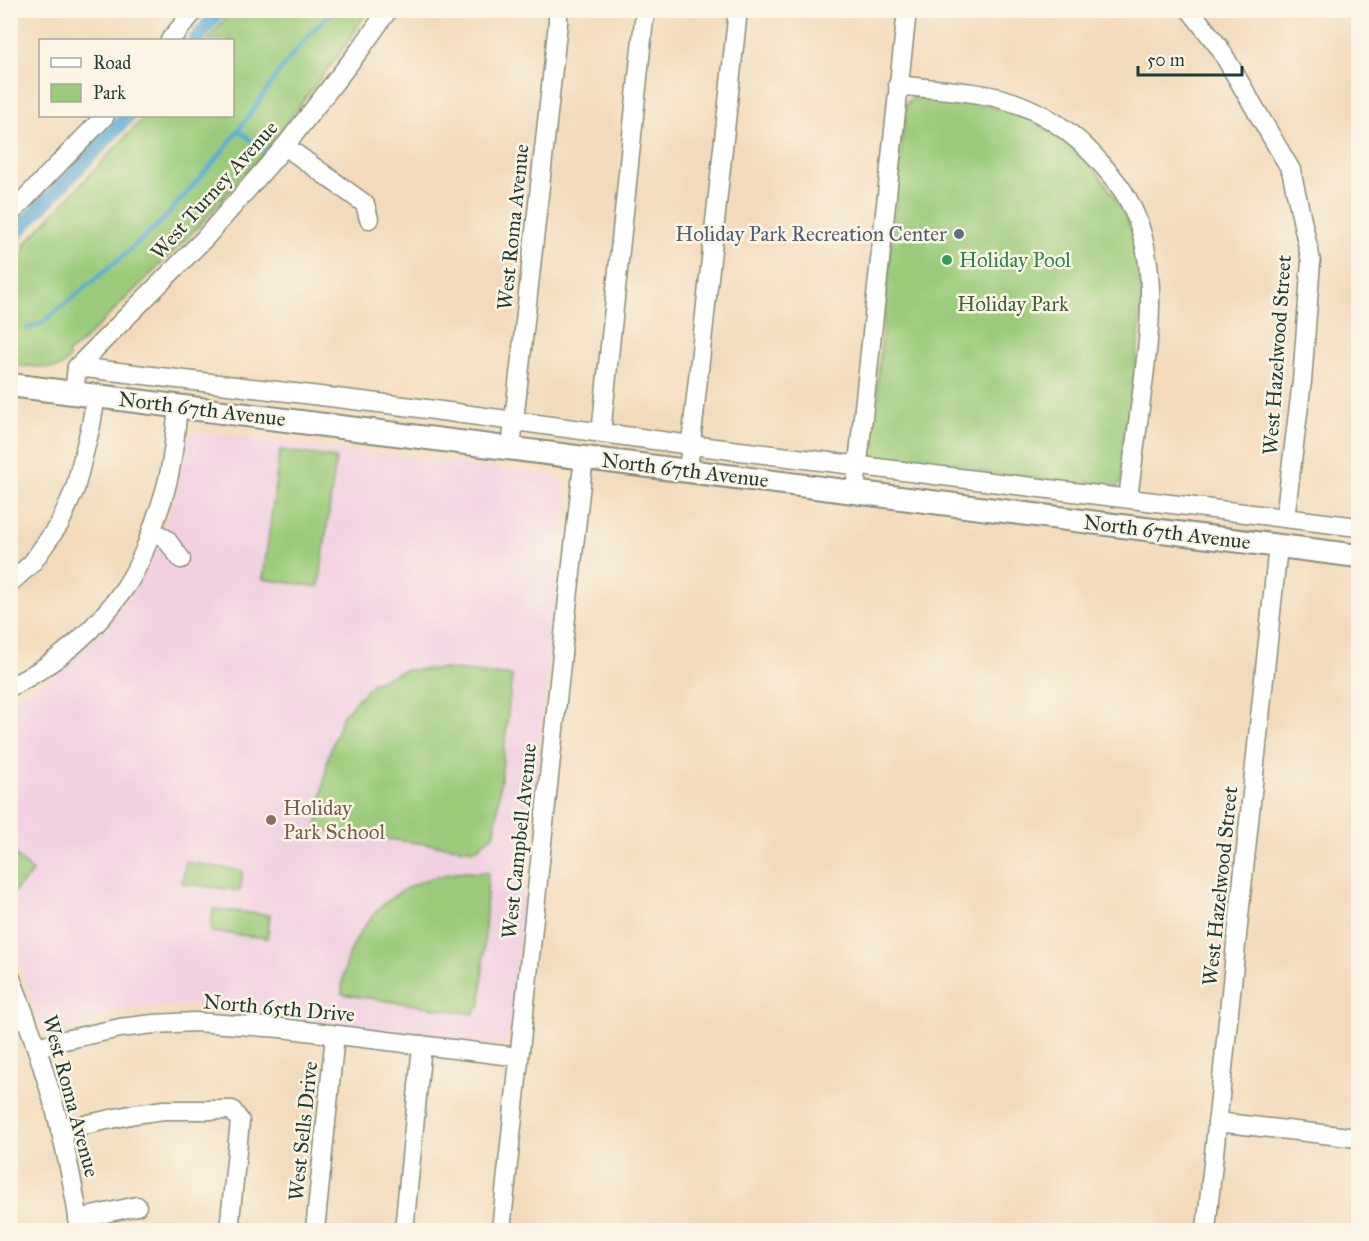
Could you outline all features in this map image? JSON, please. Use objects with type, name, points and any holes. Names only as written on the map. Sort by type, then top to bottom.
[{"type":"main road","name":"North 67th Avenue","points":[[10,385],[1359,556]]},
{"type":"street","points":[[171,39],[195,10]]},
{"type":"street","name":"West Turney Avenue","points":[[77,367],[205,238],[285,146],[388,10]]},
{"type":"street","name":"West Roma Avenue","points":[[511,448],[558,10]]},
{"type":"street","points":[[601,433],[645,10]]},
{"type":"street","points":[[688,471],[738,10]]},
{"type":"street","points":[[855,491],[907,10]]},
{"type":"street","name":"West Hazelwood Street","points":[[1190,10],[1219,47],[1291,170],[1311,261],[1302,381],[1285,518]]},
{"type":"street","points":[[898,85],[988,95],[1044,116],[1075,137],[1123,191],[1141,230],[1146,247],[1150,269],[1151,312],[1128,498]]},
{"type":"street","points":[[10,214],[104,117]]},
{"type":"street","points":[[285,146],[365,204],[369,219]]},
{"type":"street","points":[[10,583],[32,563],[60,523],[75,489],[91,425],[77,367]]},
{"type":"street","name":"North 67th Avenue","points":[[77,367],[1359,527]]},
{"type":"street","points":[[10,687],[50,664],[75,645],[125,588],[139,562],[163,498],[170,471],[178,406]]},
{"type":"street","name":"West Campbell Avenue","points":[[501,1230],[584,457]]},
{"type":"street","points":[[152,530],[166,539],[181,559]]},
{"type":"street","name":"West Hazelwood Street","points":[[1206,1230],[1278,546]]},
{"type":"street","name":"West Roma Avenue","points":[[10,976],[37,1047],[60,1130],[79,1225]]},
{"type":"street","name":"North 65th Drive","points":[[37,1047],[120,1028],[195,1022],[281,1028],[519,1057]]},
{"type":"street","name":"West Sells Drive","points":[[315,1230],[335,1035]]},
{"type":"street","points":[[404,1230],[422,1045]]},
{"type":"street","points":[[60,1130],[164,1110],[232,1110],[240,1121],[229,1230]]},
{"type":"street","points":[[1217,1122],[1359,1138]]},
{"type":"street","points":[[79,1225],[137,1206]]},
{"type":"shaded area","name":"Holiday Park School","points":[[196,432],[550,475],[563,485],[566,501],[509,1034],[502,1044],[495,1045],[250,1013],[238,1009],[200,1004],[114,1011],[91,1022],[59,1032],[44,1030],[39,1024],[11,939],[10,701],[50,678],[70,663],[87,647],[129,596],[154,553],[168,518],[186,438]]},
{"type":"green space","points":[[231,11],[367,11],[349,41],[259,159],[196,229],[80,344],[68,353],[69,359],[60,367],[54,368],[11,365],[11,270],[24,254],[24,245],[144,117],[234,117],[234,39],[209,39]]},
{"type":"green space","name":"Holiday Park","points":[[913,97],[973,103],[1026,118],[1069,145],[1089,163],[1120,206],[1139,256],[1142,293],[1139,338],[1121,481],[1114,489],[873,458],[870,454],[905,108]]},
{"type":"green space","points":[[280,450],[336,458],[319,587],[263,579]]},
{"type":"green space","points":[[443,669],[512,676],[495,833],[475,850],[316,830],[328,758],[343,715],[373,683],[405,670]]},
{"type":"green space","points":[[11,851],[33,872],[10,895]]},
{"type":"green space","points":[[186,862],[243,871],[240,891],[182,883]]},
{"type":"green space","points":[[463,872],[488,873],[481,1004],[473,1014],[342,994],[346,964],[352,949],[359,935],[378,910],[402,891],[416,884],[439,876]]},
{"type":"green space","points":[[213,909],[270,915],[267,938],[211,932]]},
{"type":"waterway","points":[[197,39],[219,10]]},
{"type":"waterway","points":[[27,329],[42,323],[162,221],[223,151],[278,73],[333,10]]},
{"type":"waterway","points":[[10,239],[127,117]]},
{"type":"waterway","points":[[238,130],[270,154]]},
{"type":"place","name":"Holiday Park Recreation Center","points":[[959,234]]},
{"type":"place","name":"Holiday Pool","points":[[947,260]]},
{"type":"place","name":"Holiday Park School","points":[[271,820]]}]
